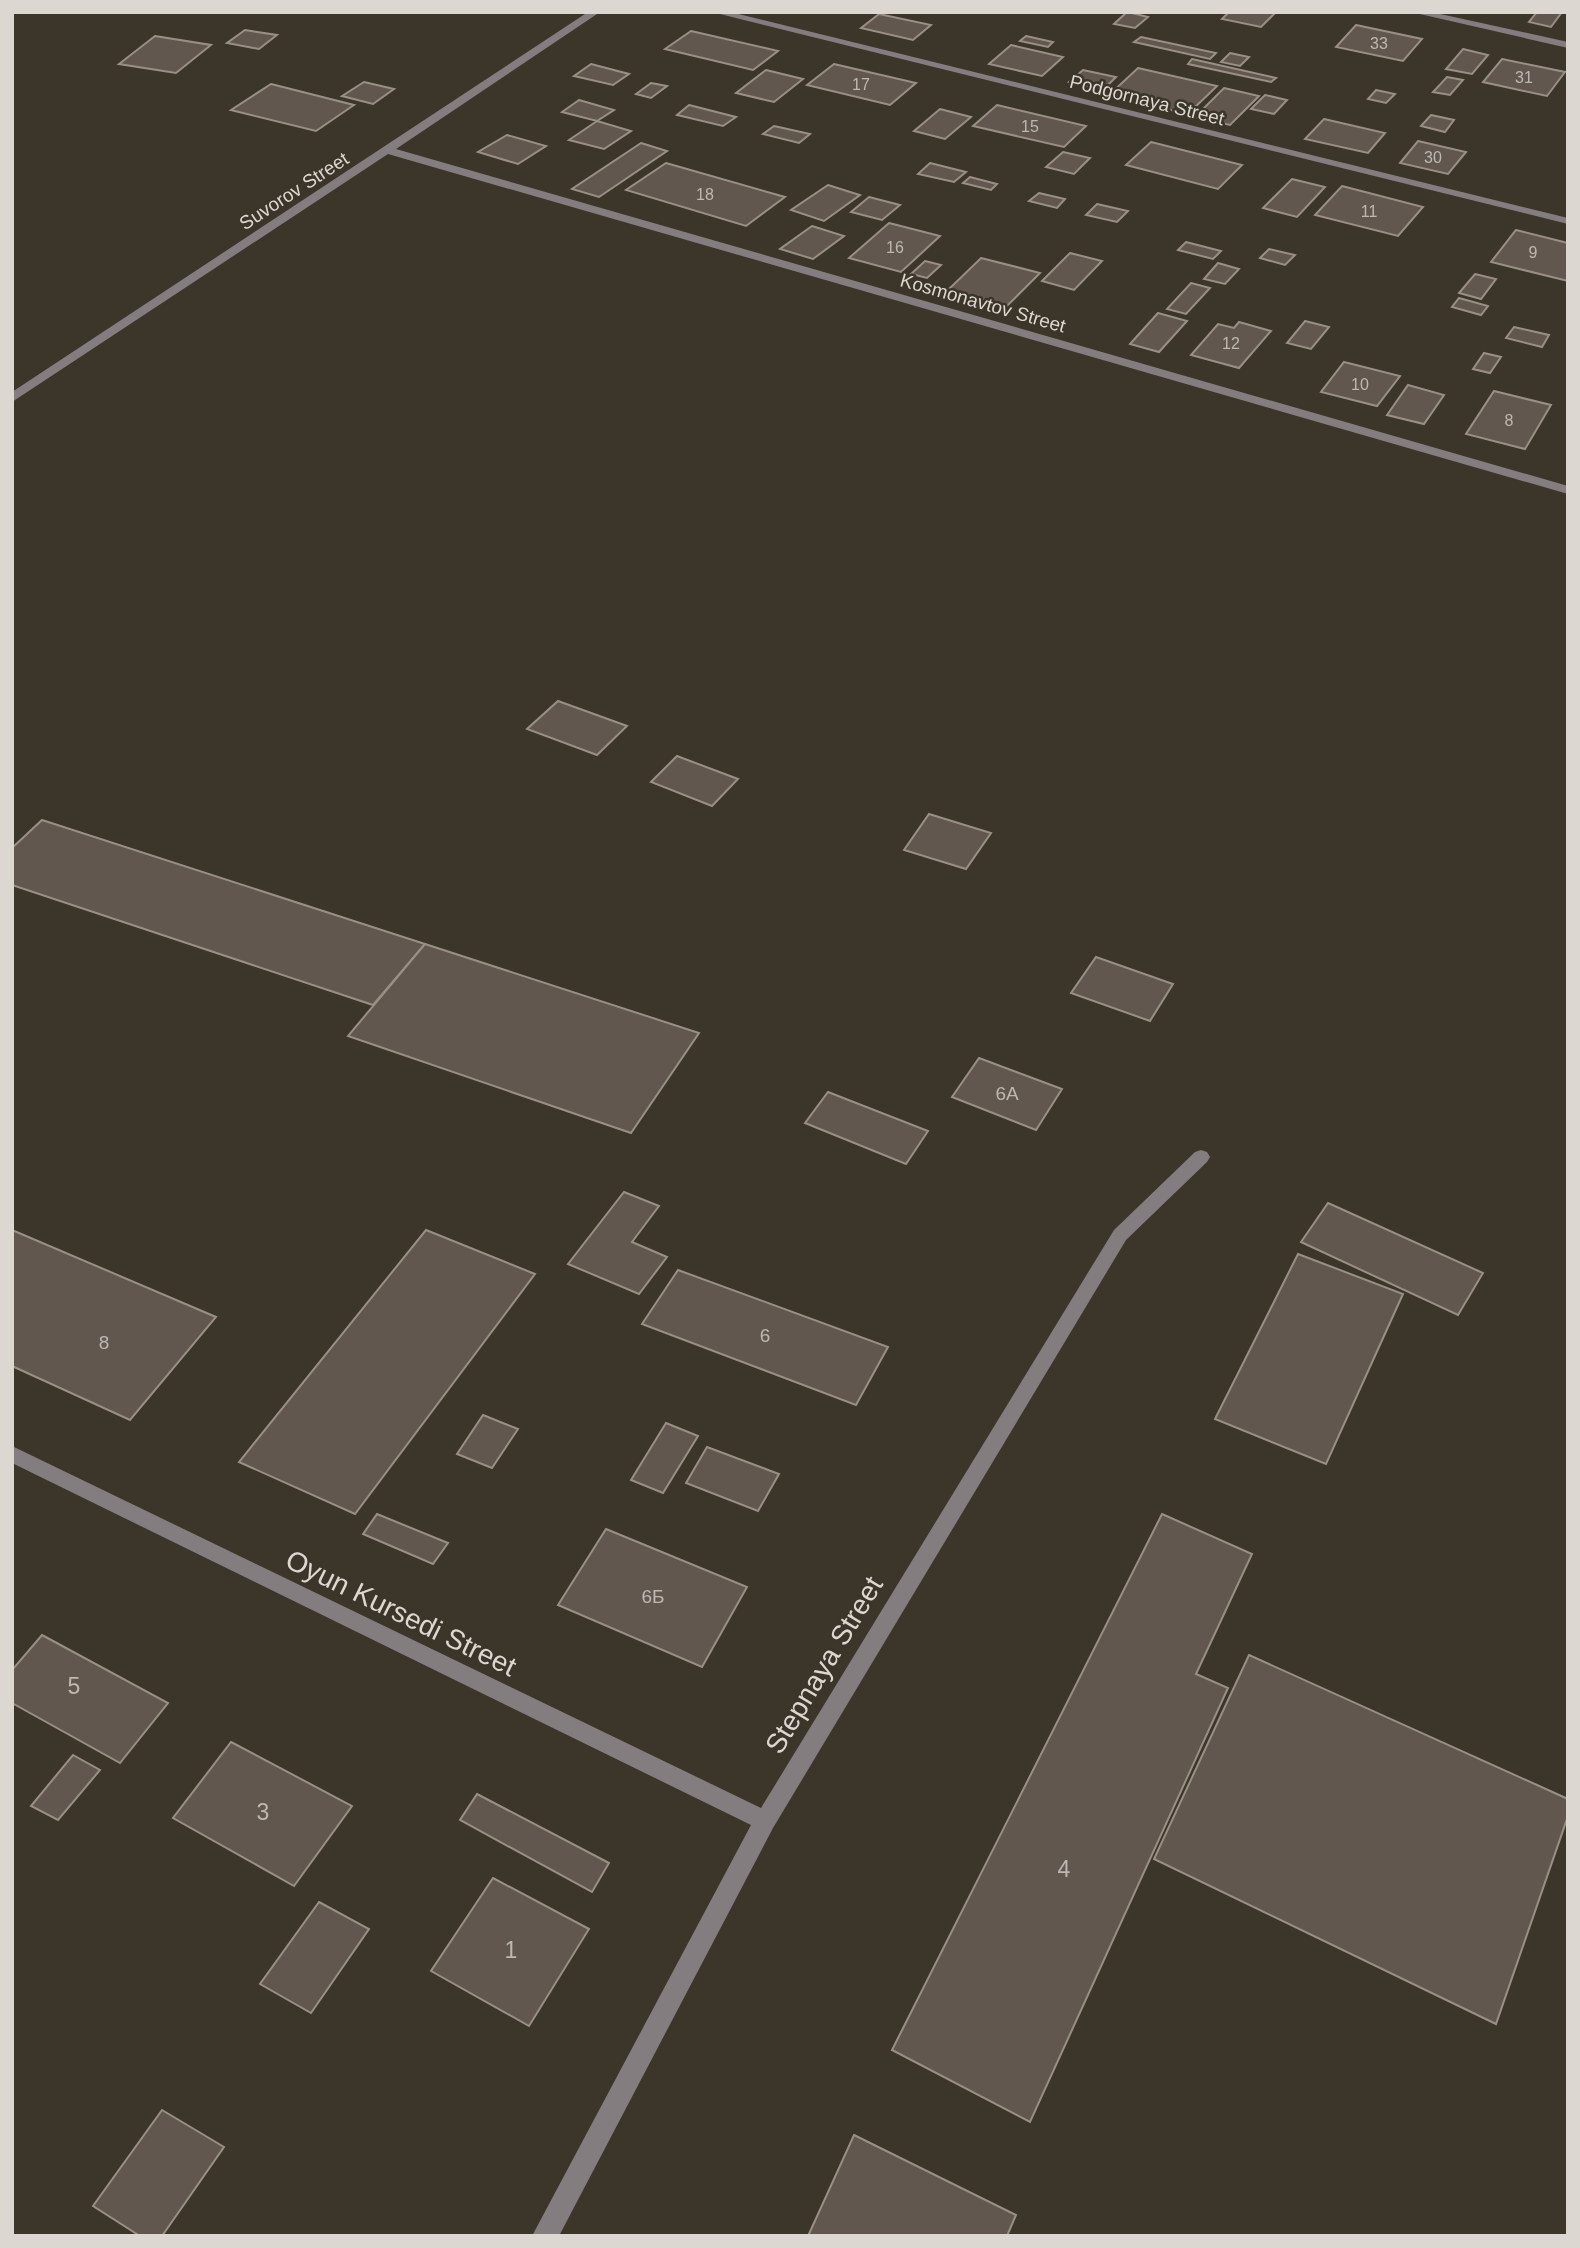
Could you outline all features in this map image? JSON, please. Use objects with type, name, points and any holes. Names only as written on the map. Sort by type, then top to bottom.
[{"type":"street","name":"Suvorov Street","points":[[12,398],[595,12]]},
{"type":"street","name":"Podgornaya Street","points":[[717,12],[1568,221]]},
{"type":"street","points":[[1416,12],[1568,45]]},
{"type":"street","name":"Kosmonavtov Street","points":[[388,150],[1568,489]]},
{"type":"street","name":"Stepnaya Street","points":[[545,2236],[765,1821],[1120,1235],[1201,1157]]},
{"type":"street","name":"Oyun Kursedi Street","points":[[12,1454],[765,1821]]},
{"type":"building","points":[[1127,12],[1148,17],[1135,28],[1114,24]]},
{"type":"building","points":[[1229,12],[1276,12],[1261,27],[1222,19]]},
{"type":"building","points":[[1537,12],[1562,12],[1551,27],[1529,22]]},
{"type":"building","points":[[879,14],[931,25],[913,40],[861,28]]},
{"type":"building","points":[[1356,25],[1422,39],[1403,61],[1336,47]]},
{"type":"building","points":[[245,30],[277,35],[259,49],[227,43]]},
{"type":"building","points":[[691,31],[778,51],[753,70],[665,49]]},
{"type":"building","points":[[155,36],[211,45],[176,73],[119,64]]},
{"type":"building","points":[[1026,36],[1053,42],[1048,47],[1020,41]]},
{"type":"building","points":[[1141,37],[1216,53],[1210,59],[1134,42]]},
{"type":"building","points":[[1011,45],[1063,57],[1042,76],[989,64]]},
{"type":"building","points":[[1463,49],[1488,55],[1472,74],[1446,69]]},
{"type":"building","points":[[1230,53],[1249,57],[1240,66],[1221,62]]},
{"type":"building","points":[[1192,59],[1276,78],[1271,82],[1188,64]]},
{"type":"building","points":[[1502,59],[1565,72],[1547,96],[1483,82]]},
{"type":"building","points":[[591,64],[629,74],[613,85],[574,76]]},
{"type":"building","points":[[834,64],[916,83],[890,105],[807,85]]},
{"type":"building","points":[[1138,68],[1217,86],[1188,114],[1108,96]]},
{"type":"building","points":[[766,70],[803,79],[774,102],[736,93]]},
{"type":"building","points":[[1083,70],[1116,77],[1103,90],[1069,82]]},
{"type":"building","points":[[1447,77],[1463,80],[1450,95],[1433,92]]},
{"type":"building","points":[[364,82],[394,89],[373,104],[342,96]]},
{"type":"building","points":[[651,83],[667,86],[651,98],[636,94]]},
{"type":"building","points":[[271,84],[354,105],[316,131],[231,110]]},
{"type":"building","points":[[1224,88],[1259,96],[1230,125],[1195,117]]},
{"type":"building","points":[[1376,90],[1395,94],[1386,103],[1368,99]]},
{"type":"building","points":[[1265,95],[1287,100],[1274,114],[1251,109]]},
{"type":"building","points":[[579,100],[614,110],[597,121],[562,112]]},
{"type":"building","points":[[689,105],[736,117],[723,126],[677,115]]},
{"type":"building","points":[[997,105],[1086,126],[1064,147],[973,126]]},
{"type":"building","points":[[940,109],[971,117],[945,139],[914,131]]},
{"type":"building","points":[[1431,115],[1454,120],[1445,132],[1421,126]]},
{"type":"building","points":[[1324,119],[1385,133],[1368,153],[1305,139]]},
{"type":"building","points":[[597,121],[631,131],[604,149],[569,140]]},
{"type":"building","points":[[774,126],[810,134],[799,143],[763,134]]},
{"type":"building","points":[[507,135],[546,146],[518,164],[478,152]]},
{"type":"building","points":[[1418,141],[1466,152],[1448,174],[1400,163]]},
{"type":"building","points":[[1151,142],[1242,165],[1218,189],[1126,165]]},
{"type":"building","points":[[641,143],[667,151],[599,197],[572,189]]},
{"type":"building","points":[[1063,152],[1090,158],[1074,174],[1046,167]]},
{"type":"building","points":[[666,163],[785,197],[746,226],[626,190]]},
{"type":"building","points":[[930,163],[966,172],[954,182],[918,174]]},
{"type":"building","points":[[970,177],[997,184],[991,190],[963,183]]},
{"type":"building","points":[[1292,179],[1325,187],[1297,217],[1263,208]]},
{"type":"building","points":[[828,185],[860,195],[824,221],[791,210]]},
{"type":"building","points":[[1342,186],[1423,207],[1398,236],[1315,215]]},
{"type":"building","points":[[1039,193],[1065,199],[1057,208],[1029,201]]},
{"type":"building","points":[[869,197],[900,205],[882,220],[851,212]]},
{"type":"building","points":[[1097,204],[1128,211],[1117,222],[1086,215]]},
{"type":"building","points":[[889,223],[940,236],[901,272],[849,258]]},
{"type":"building","points":[[812,226],[844,236],[813,259],[780,249]]},
{"type":"building","points":[[1516,230],[1568,243],[1568,281],[1491,262]]},
{"type":"building","points":[[1186,242],[1221,251],[1213,259],[1178,250]]},
{"type":"building","points":[[1269,249],[1295,255],[1285,265],[1260,258]]},
{"type":"building","points":[[1070,253],[1102,261],[1074,290],[1042,281]]},
{"type":"building","points":[[981,258],[1040,273],[1007,306],[948,290]]},
{"type":"building","points":[[925,261],[941,265],[927,278],[911,274]]},
{"type":"building","points":[[1218,263],[1239,269],[1225,284],[1204,279]]},
{"type":"building","points":[[1475,274],[1496,279],[1481,299],[1459,293]]},
{"type":"building","points":[[1191,283],[1210,288],[1186,314],[1167,309]]},
{"type":"building","points":[[1459,298],[1488,306],[1481,315],[1452,307]]},
{"type":"building","points":[[1158,313],[1187,321],[1159,352],[1130,344]]},
{"type":"building","points":[[1305,321],[1329,327],[1311,349],[1287,343]]},
{"type":"building","points":[[1239,322],[1271,331],[1239,368],[1191,355],[1218,324],[1234,328]]},
{"type":"building","points":[[1514,327],[1549,335],[1542,347],[1506,338]]},
{"type":"building","points":[[1484,353],[1501,357],[1490,373],[1473,369]]},
{"type":"building","points":[[1344,362],[1400,376],[1377,406],[1321,392]]},
{"type":"building","points":[[1408,385],[1444,395],[1424,424],[1387,415]]},
{"type":"building","points":[[1494,391],[1551,405],[1525,449],[1466,434]]},
{"type":"building","points":[[558,701],[627,726],[597,755],[527,729]]},
{"type":"building","points":[[677,756],[738,779],[712,806],[651,782]]},
{"type":"building","points":[[929,814],[991,833],[966,869],[904,850]]},
{"type":"building","points":[[42,820],[425,944],[373,1005],[12,885],[12,848]]},
{"type":"building","points":[[425,944],[699,1033],[631,1133],[348,1036]]},
{"type":"building","points":[[1096,957],[1173,984],[1150,1021],[1071,993]]},
{"type":"building","points":[[979,1058],[1062,1089],[1036,1130],[952,1097]]},
{"type":"building","points":[[828,1092],[928,1131],[906,1164],[805,1123]]},
{"type":"building","points":[[624,1192],[659,1206],[632,1242],[667,1257],[639,1294],[568,1264]]},
{"type":"building","points":[[1328,1203],[1483,1273],[1458,1315],[1301,1242]]},
{"type":"building","points":[[12,1230],[216,1317],[130,1420],[12,1366]]},
{"type":"building","points":[[426,1230],[535,1274],[355,1514],[239,1462]]},
{"type":"building","points":[[1298,1254],[1403,1294],[1326,1464],[1215,1419]]},
{"type":"building","points":[[678,1270],[888,1347],[856,1405],[642,1324]]},
{"type":"building","points":[[483,1415],[518,1429],[492,1468],[457,1454]]},
{"type":"building","points":[[666,1423],[698,1436],[663,1493],[631,1480]]},
{"type":"building","points":[[707,1447],[779,1474],[758,1511],[686,1483]]},
{"type":"building","points":[[377,1514],[448,1543],[433,1564],[363,1534]]},
{"type":"building","points":[[1162,1514],[1252,1554],[1196,1674],[1228,1688],[1030,2122],[892,2050]]},
{"type":"building","points":[[606,1529],[747,1587],[702,1667],[558,1605]]},
{"type":"building","points":[[42,1635],[168,1703],[120,1763],[12,1703],[12,1670]]},
{"type":"building","points":[[1249,1655],[1568,1799],[1568,1816],[1496,2024],[1154,1859]]},
{"type":"building","points":[[231,1742],[352,1806],[294,1886],[173,1818]]},
{"type":"building","points":[[73,1755],[100,1770],[58,1820],[31,1806]]},
{"type":"building","points":[[477,1794],[609,1863],[592,1892],[460,1820]]},
{"type":"building","points":[[493,1878],[589,1929],[529,2026],[431,1971]]},
{"type":"building","points":[[319,1902],[369,1929],[311,2013],[260,1984]]},
{"type":"building","points":[[162,2110],[224,2147],[162,2236],[140,2236],[93,2206]]},
{"type":"building","points":[[854,2135],[1016,2215],[1007,2236],[808,2236]]}]
